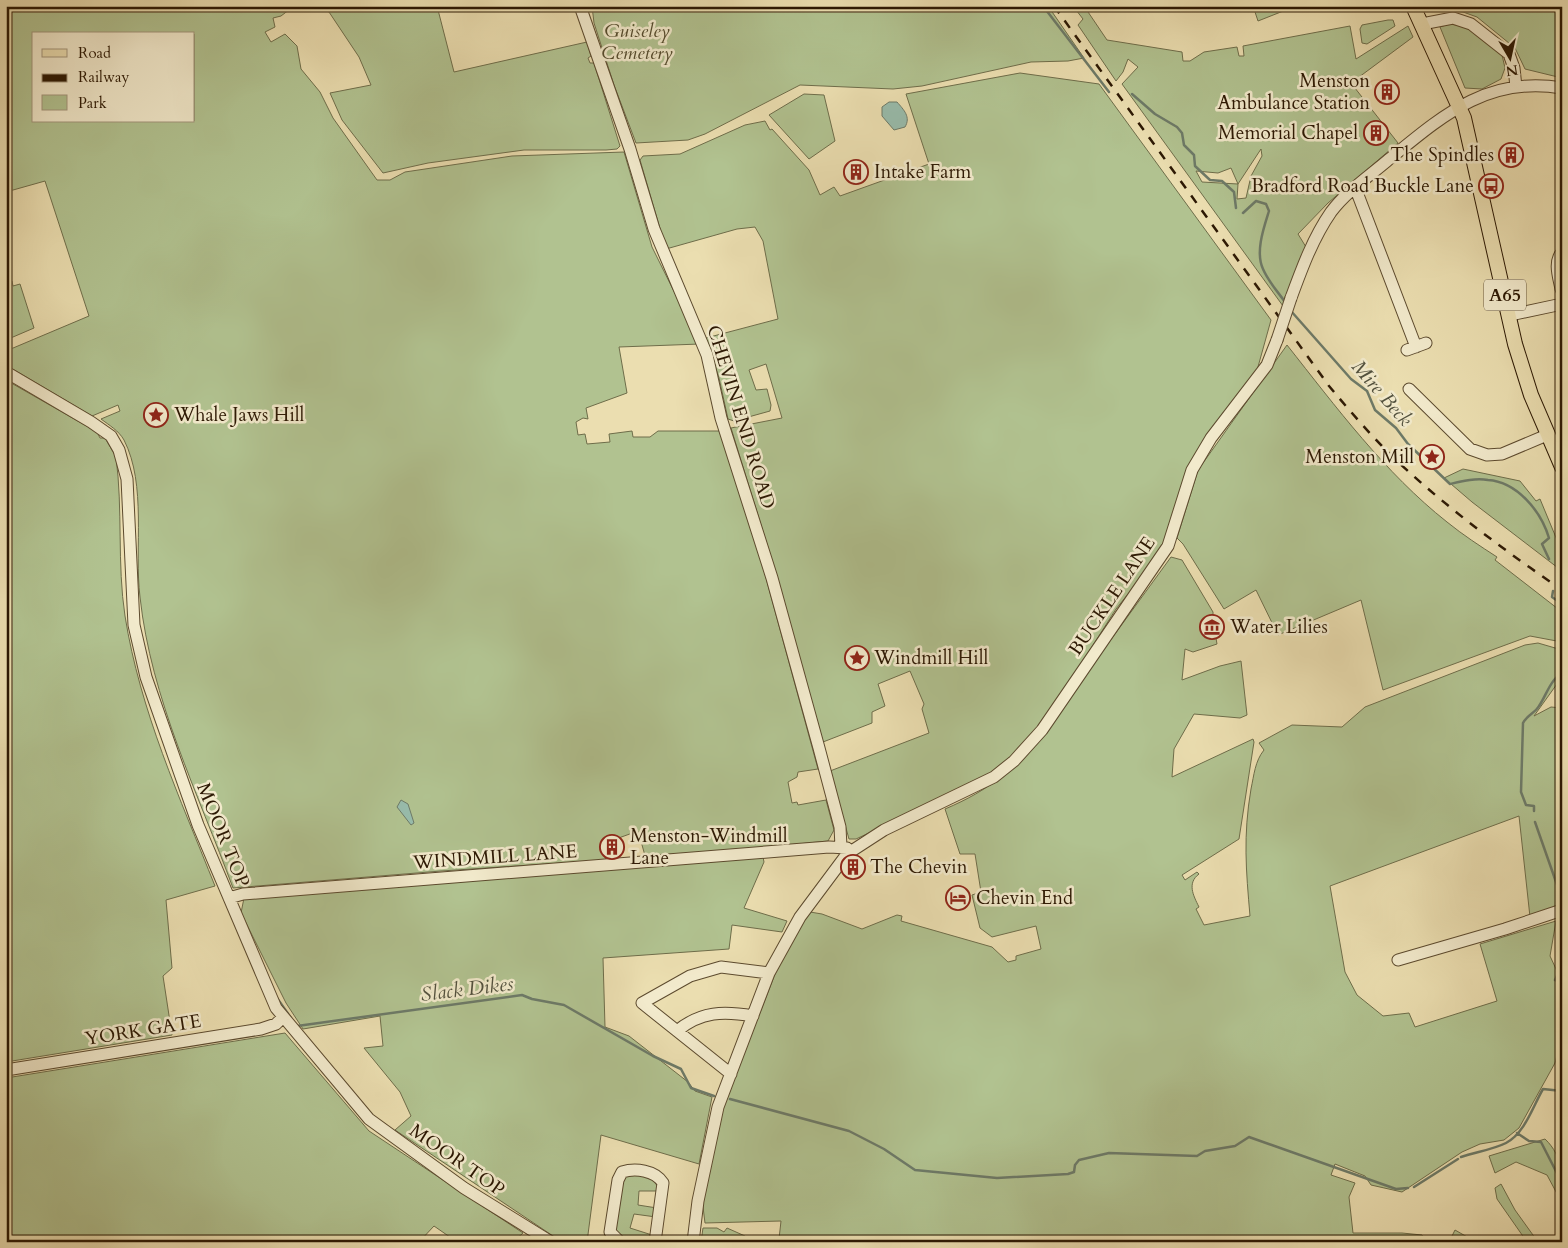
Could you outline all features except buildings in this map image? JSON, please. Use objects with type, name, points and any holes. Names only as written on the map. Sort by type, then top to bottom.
[{"type":"main road","name":"A65","points":[[1414,6],[1460,105],[1467,125],[1524,374],[1547,435],[1562,467]]},
{"type":"street","name":"CHEVIN END ROAD","points":[[580,6],[630,149],[654,228],[707,355],[721,418],[772,578],[818,746],[840,827],[841,847]]},
{"type":"street","points":[[1422,24],[1438,19],[1453,18],[1471,24],[1509,54],[1514,68],[1516,87]]},
{"type":"street","name":"BUCKLE LANE","points":[[693,1242],[694,1226],[706,1160],[718,1107],[769,974],[789,936],[833,870],[853,849],[884,830],[994,777],[1014,761],[1042,730],[1168,546],[1192,470],[1211,438],[1267,366],[1307,255],[1331,212],[1355,187],[1460,105],[1487,93],[1516,87],[1562,88]]},
{"type":"street","points":[[1355,187],[1416,347]]},
{"type":"street","points":[[1559,289],[1557,270],[1559,255],[1562,252]]},
{"type":"street","points":[[1510,315],[1562,304]]},
{"type":"street","name":"MOOR TOP","points":[[6,372],[91,422],[111,436],[120,450],[127,479],[134,624],[146,677],[198,825],[263,980],[282,1018],[369,1119],[464,1188],[551,1242]]},
{"type":"street","points":[[1409,389],[1470,449],[1487,455],[1502,454],[1547,435]]},
{"type":"street","name":"WINDMILL LANE","points":[[229,898],[243,894],[841,847],[853,849]]},
{"type":"street","points":[[1398,960],[1505,929],[1562,910]]},
{"type":"street","points":[[732,1074],[642,1003],[690,976],[721,967],[769,974]]},
{"type":"street","points":[[677,1031],[691,1019],[707,1015],[735,1013],[753,1016]]},
{"type":"street","name":"YORK GATE","points":[[6,1070],[261,1029],[276,1024],[282,1018]]},
{"type":"street","points":[[620,1242],[610,1232],[618,1180],[622,1172],[631,1169],[650,1173],[662,1183],[655,1242]]},
{"type":"green space","points":[[6,6],[294,6],[281,16],[273,18],[275,27],[265,32],[271,42],[285,34],[297,46],[301,69],[320,92],[333,118],[377,180],[390,180],[405,172],[512,156],[624,152],[652,247],[700,344],[619,347],[627,393],[586,408],[588,419],[583,418],[576,422],[578,435],[585,434],[587,444],[610,442],[609,434],[632,431],[633,437],[650,437],[658,431],[720,431],[750,519],[818,769],[798,772],[797,777],[788,782],[792,803],[797,802],[798,805],[826,800],[834,830],[828,841],[646,859],[638,831],[602,844],[606,860],[233,888],[178,745],[154,672],[140,597],[138,497],[135,477],[131,458],[124,440],[117,431],[101,419],[120,411],[118,405],[92,416],[6,365],[6,351],[89,316],[45,181],[6,192]]},
{"type":"green space","points":[[318,6],[437,6],[454,72],[587,42],[591,56],[588,58],[590,63],[594,63],[620,146],[617,149],[606,150],[524,150],[428,163],[383,173],[342,120],[330,93],[371,85],[359,57],[329,12]]},
{"type":"green space","name":"Guiseley Cemetery","points":[[592,6],[1048,6],[1084,58],[1068,61],[1031,62],[922,86],[893,89],[800,85],[705,134],[688,140],[636,143],[614,85],[594,23]]},
{"type":"green space","points":[[1073,6],[1084,6],[1107,40],[1182,52],[1183,61],[1190,61],[1204,52],[1237,47],[1239,56],[1244,56],[1243,46],[1350,26],[1356,59],[1408,26],[1413,37],[1351,83],[1398,143],[1328,203],[1298,234],[1306,247],[1283,306],[1122,84],[1138,67],[1128,59],[1123,72],[1116,81],[1078,25],[1083,19]],"holes":[[[1261,149],[1262,156],[1251,176],[1246,198],[1237,199],[1238,184]],[[1231,168],[1238,184],[1202,182],[1196,171],[1218,173]]]},
{"type":"green space","points":[[1253,6],[1296,6],[1258,21]]},
{"type":"green space","points":[[1427,6],[1562,6],[1562,78],[1525,69],[1515,48],[1477,17],[1463,12]]},
{"type":"green space","points":[[1393,20],[1395,26],[1367,44],[1362,43],[1360,29],[1362,25]]},
{"type":"green space","points":[[1449,24],[1465,26],[1502,55],[1505,68],[1501,79],[1482,89],[1465,88],[1440,27]]},
{"type":"green space","points":[[1020,73],[1099,84],[1271,320],[1256,374],[1206,437],[1165,542],[1153,563],[1116,609],[1041,727],[1022,747],[982,780],[856,839],[849,839],[830,771],[929,733],[922,709],[924,704],[910,671],[878,684],[885,706],[872,712],[872,723],[823,742],[769,551],[731,428],[782,418],[766,364],[749,370],[756,390],[767,389],[771,405],[770,411],[734,421],[728,419],[719,378],[706,338],[778,319],[763,241],[755,227],[737,229],[666,249],[640,160],[643,156],[680,154],[745,125],[765,121],[770,130],[772,129],[809,170],[820,195],[834,187],[840,196],[929,164],[906,94]]},
{"type":"green space","points":[[804,94],[824,95],[835,141],[809,159],[769,115]]},
{"type":"green space","points":[[6,274],[9,281],[12,281],[13,286],[20,284],[34,328],[6,340]]},
{"type":"green space","points":[[1287,345],[1362,438],[1424,503],[1465,536],[1497,557],[1495,560],[1562,612],[1562,642],[1530,636],[1383,690],[1361,600],[1278,635],[1256,590],[1224,609],[1183,544],[1177,538],[1198,470]]},
{"type":"green space","points":[[6,380],[97,432],[100,438],[105,438],[116,457],[120,557],[125,616],[140,686],[162,754],[215,886],[166,900],[172,968],[163,976],[172,1035],[6,1062]]},
{"type":"green space","points":[[1463,469],[1520,481],[1536,501],[1540,499],[1562,552],[1562,571],[1472,502],[1444,478]]},
{"type":"green space","points":[[1171,557],[1182,560],[1213,612],[1213,617],[1206,618],[1208,622],[1213,621],[1217,644],[1193,652],[1185,649],[1182,680],[1220,666],[1241,661],[1247,715],[1240,718],[1194,714],[1174,749],[1172,777],[1253,739],[1254,742],[1239,839],[1182,875],[1185,880],[1197,872],[1199,874],[1193,881],[1192,889],[1199,907],[1196,909],[1204,925],[1250,916],[1246,868],[1246,838],[1248,806],[1255,768],[1264,750],[1259,743],[1292,725],[1342,727],[1365,707],[1525,645],[1538,643],[1562,650],[1562,677],[1534,716],[1551,707],[1562,708],[1562,906],[1530,917],[1519,816],[1330,886],[1345,972],[1357,995],[1383,1016],[1409,1013],[1415,1027],[1497,1001],[1480,944],[1556,921],[1550,956],[1562,982],[1562,1036],[1555,1063],[1519,1128],[1504,1140],[1480,1144],[1462,1152],[1402,1192],[1371,1185],[1365,1176],[1335,1164],[1331,1175],[1355,1183],[1349,1197],[1353,1233],[1422,1235],[1426,1242],[772,1242],[772,1238],[779,1239],[781,1221],[705,1223],[702,1199],[721,1112],[777,969],[805,917],[810,912],[822,914],[862,929],[897,915],[902,916],[901,921],[992,947],[1008,962],[1016,960],[1016,956],[1041,949],[1036,926],[992,937],[980,928],[972,895],[981,892],[975,854],[960,854],[945,809],[961,802],[1000,778],[1046,734],[1045,730]]},
{"type":"green space","points":[[763,857],[764,862],[744,908],[787,921],[782,932],[732,925],[729,949],[603,958],[605,1027],[629,1036],[688,1082],[695,1091],[712,1097],[699,1164],[601,1135],[587,1242],[562,1242],[395,1130],[411,1116],[400,1092],[364,1048],[383,1046],[380,1016],[303,1029],[286,1003],[241,913],[244,898]]},
{"type":"green space","points":[[285,1033],[369,1131],[523,1233],[513,1242],[457,1242],[434,1226],[419,1242],[6,1242],[6,1078]]},
{"type":"green space","points":[[1545,1139],[1556,1153],[1561,1168],[1562,1203],[1547,1175],[1516,1162],[1495,1173],[1489,1156]]},
{"type":"green space","points":[[636,1173],[655,1180],[659,1191],[639,1191],[638,1205],[657,1208],[656,1217],[634,1214],[630,1228],[652,1235],[650,1242],[634,1242],[625,1239],[613,1229],[622,1177]]},
{"type":"green space","points":[[1501,1184],[1515,1210],[1538,1242],[1527,1242],[1497,1199],[1495,1188]]},
{"type":"green space","points":[[703,1228],[717,1228],[724,1232],[727,1228],[745,1236],[745,1242],[701,1242]]},
{"type":"green space","points":[[1455,1230],[1476,1242],[1449,1242]]},
{"type":"shaded area","points":[[889,102],[897,102],[904,111],[907,117],[905,127],[894,130],[882,116],[882,107]]},
{"type":"shaded area","points":[[401,800],[408,804],[414,823],[411,825],[397,807]]},
{"type":"waterway","name":"Mire Beck","points":[[1043,6],[1109,92]]},
{"type":"waterway","name":"Mire Beck","points":[[1132,94],[1155,114],[1177,127],[1182,133],[1184,145],[1194,155],[1195,166],[1210,180],[1222,181],[1234,192],[1236,208]]},
{"type":"waterway","name":"Mire Beck","points":[[1243,213],[1256,201],[1266,204],[1269,211],[1261,240],[1261,262],[1268,278],[1285,302]]},
{"type":"waterway","name":"Mire Beck","points":[[1291,311],[1351,379],[1367,391],[1375,410],[1396,428],[1408,444],[1450,484],[1478,479],[1488,480],[1499,482],[1518,492],[1534,508],[1545,528],[1549,538],[1542,544],[1549,559]]},
{"type":"waterway","name":"Mire Beck","points":[[1553,591],[1552,597],[1562,604]]},
{"type":"waterway","name":"Mire Beck","points":[[1534,811],[1534,806],[1526,805],[1521,792],[1523,723],[1542,702],[1551,684],[1562,673]]},
{"type":"waterway","name":"Mire Beck","points":[[1535,822],[1562,899]]},
{"type":"waterway","name":"Mire Beck","points":[[1562,965],[1555,980],[1562,982]]},
{"type":"waterway","name":"Slack Dikes","points":[[296,1024],[297,1026],[522,995],[532,999],[564,1005],[653,1056],[681,1069],[691,1088],[714,1096]]},
{"type":"waterway","name":"Slack Dikes","points":[[277,998],[291,1018]]},
{"type":"waterway","name":"Mire Beck","points":[[1562,1054],[1559,1058],[1559,1065],[1562,1067]]},
{"type":"waterway","name":"Mire Beck","points":[[1461,1157],[1495,1147],[1513,1139],[1528,1119],[1543,1089],[1562,1091]]},
{"type":"waterway","points":[[730,1099],[849,1131],[884,1149],[915,1170],[997,1178],[1068,1174],[1074,1172],[1075,1165],[1079,1160],[1109,1153],[1197,1156],[1205,1151],[1235,1146],[1249,1137],[1396,1189],[1408,1188]]},
{"type":"waterway","points":[[1517,1133],[1529,1141],[1541,1142],[1562,1183]]},
{"type":"waterway","points":[[1414,1187],[1458,1159]]},
{"type":"railway","points":[[1054,6],[1329,386],[1353,414],[1396,460],[1435,495],[1497,544],[1562,590]]},
{"type":"place","name":"Menston Ambulance Station","points":[[1387,92]]},
{"type":"place","name":"Memorial Chapel","points":[[1376,133]]},
{"type":"place","name":"The Spindles","points":[[1511,155]]},
{"type":"place","name":"Intake Farm","points":[[856,172]]},
{"type":"place","name":"Bradford Road Buckle Lane","points":[[1491,186]]},
{"type":"place","name":"Whale Jaws Hill","points":[[156,415]]},
{"type":"place","name":"Menston Mill","points":[[1432,457]]},
{"type":"place","name":"Water Lilies","points":[[1212,627]]},
{"type":"place","name":"Windmill Hill","points":[[857,658]]},
{"type":"place","name":"Menston-Windmill Lane","points":[[612,847]]},
{"type":"place","name":"The Chevin","points":[[853,867]]},
{"type":"place","name":"Chevin End","points":[[958,898]]}]
